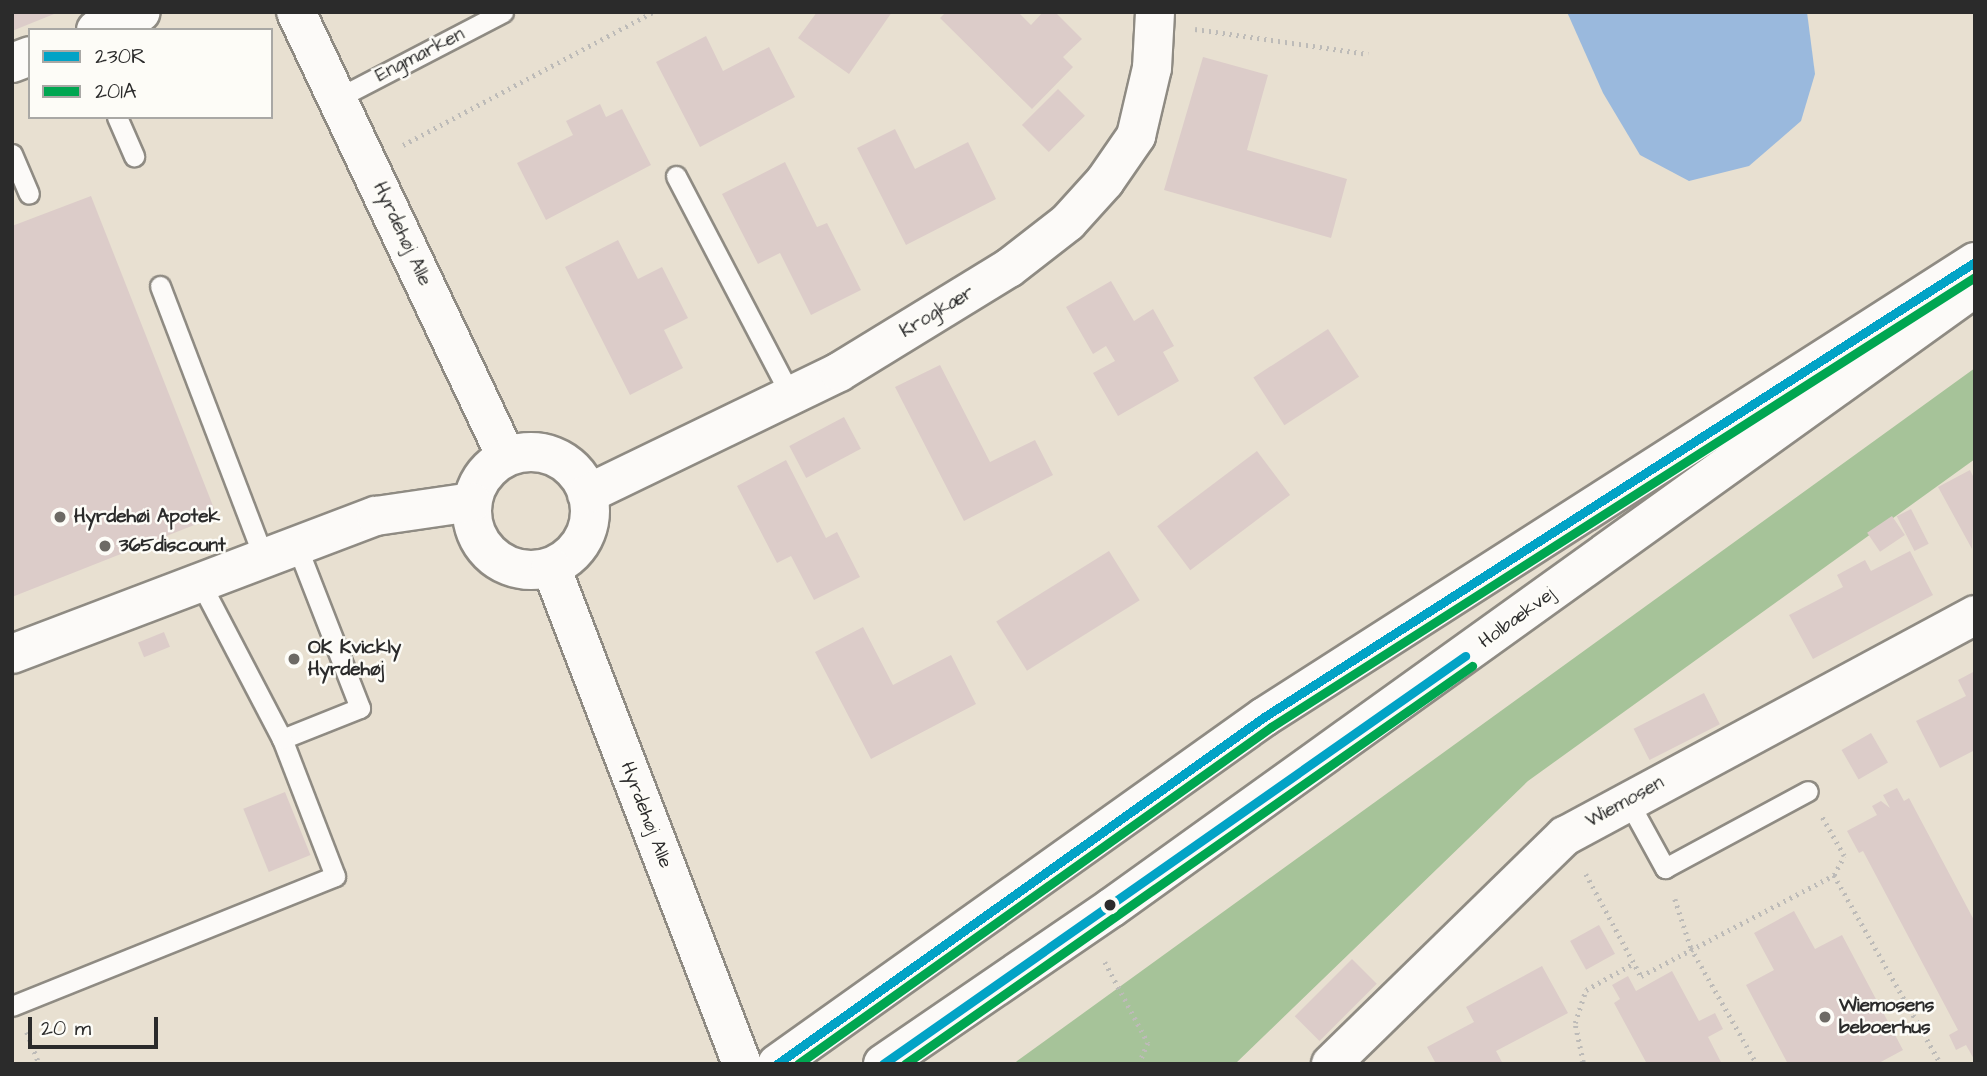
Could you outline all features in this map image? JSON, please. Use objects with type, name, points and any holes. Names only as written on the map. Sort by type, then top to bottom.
[{"type":"street","points":[[101,28],[141,12]]},
{"type":"street","name":"Hyrdehøj Alle","points":[[296,12],[506,457]]},
{"type":"street","name":"Krogkær","points":[[587,494],[839,372],[998,275],[1068,222],[1105,181],[1136,136],[1152,68],[1155,18]]},
{"type":"street","points":[[776,1064],[1264,717],[1975,262]]},
{"type":"street","name":"Holbækvej","points":[[884,1064],[1084,926],[1975,288]]},
{"type":"street","points":[[526,452],[564,462],[587,494],[590,516],[584,538],[570,555],[551,567],[531,570],[493,557],[480,542],[472,502],[490,468],[506,457],[526,452]]},
{"type":"street","points":[[12,654],[376,516],[472,502]]},
{"type":"street","name":"Hyrdehøj Alle","points":[[551,567],[742,1064]]},
{"type":"street","name":"Wiemosen","points":[[1331,1064],[1565,836],[1627,799],[1975,615]]},
{"type":"lane","name":"Engmarken","points":[[338,98],[503,12]]},
{"type":"lane","points":[[118,119],[134,156]]},
{"type":"lane","points":[[12,154],[29,194]]},
{"type":"lane","points":[[676,176],[791,396]]},
{"type":"lane","points":[[160,286],[281,552],[360,708],[282,739]]},
{"type":"lane","points":[[12,1006],[335,876],[282,739],[200,582]]},
{"type":"lane","points":[[1627,799],[1665,868],[1808,791]]},
{"type":"path","points":[[368,163],[653,12]]},
{"type":"path","points":[[1155,18],[1368,54]]},
{"type":"path","points":[[1565,836],[1641,976],[1834,875],[1844,856],[1808,791]]},
{"type":"path","points":[[1665,868],[1691,948],[1757,1064]]},
{"type":"path","points":[[1834,875],[1941,1064]]},
{"type":"path","points":[[1084,926],[1148,1043],[1139,1064]]},
{"type":"path","points":[[1580,1064],[1583,1062],[1575,1023],[1586,989],[1634,963]]},
{"type":"green space","points":[[1975,368],[1975,459],[1528,781],[1235,1064],[1013,1064]]},
{"type":"water","points":[[1567,12],[1807,12],[1815,74],[1801,121],[1749,166],[1689,181],[1640,155],[1603,93]]},
{"type":"building","points":[[12,12],[59,12],[12,31]]},
{"type":"building","points":[[817,12],[892,12],[849,74],[798,38]]},
{"type":"building","points":[[946,12],[1018,12],[1031,25],[1043,12],[1055,12],[1082,39],[1063,57],[1073,67],[1032,109],[940,18]]},
{"type":"building","points":[[706,36],[723,71],[769,47],[795,97],[700,147],[656,62]]},
{"type":"building","points":[[1203,57],[1268,75],[1247,150],[1347,179],[1331,238],[1164,190]]},
{"type":"building","points":[[1058,89],[1085,116],[1049,152],[1022,125]]},
{"type":"building","points":[[600,104],[606,117],[622,109],[651,165],[546,220],[517,163],[573,135],[566,121]]},
{"type":"building","points":[[895,129],[915,169],[968,142],[996,199],[906,245],[857,148]]},
{"type":"building","points":[[785,162],[817,227],[827,223],[861,290],[811,315],[780,253],[758,264],[722,194]]},
{"type":"building","points":[[91,196],[217,516],[12,597],[12,226]]},
{"type":"building","points":[[618,240],[638,279],[662,267],[688,318],[664,330],[683,368],[630,395],[565,267]]},
{"type":"building","points":[[1111,281],[1134,321],[1153,309],[1174,346],[1163,352],[1179,381],[1118,416],[1093,373],[1115,361],[1106,346],[1093,354],[1066,307]]},
{"type":"building","points":[[1328,329],[1359,377],[1284,425],[1253,377]]},
{"type":"building","points":[[940,365],[990,462],[1035,440],[1053,475],[964,521],[895,387]]},
{"type":"building","points":[[844,417],[861,449],[806,478],[789,446]]},
{"type":"building","points":[[1257,451],[1290,495],[1190,570],[1157,526]]},
{"type":"building","points":[[786,460],[826,538],[837,532],[860,577],[814,600],[791,556],[777,563],[737,486]]},
{"type":"building","points":[[1970,470],[1975,480],[1972,549],[1938,487]]},
{"type":"building","points":[[1911,509],[1929,544],[1914,551],[1897,516]]},
{"type":"building","points":[[1892,516],[1905,535],[1880,552],[1867,533]]},
{"type":"building","points":[[1109,551],[1140,600],[1027,671],[996,621]]},
{"type":"building","points":[[1910,551],[1933,595],[1813,659],[1789,615],[1843,587],[1837,575],[1865,560],[1871,571]]},
{"type":"building","points":[[863,627],[893,685],[951,655],[976,704],[871,759],[815,652]]},
{"type":"building","points":[[164,632],[170,647],[144,657],[138,642]]},
{"type":"building","points":[[1975,671],[1975,750],[1940,768],[1916,721],[1966,696],[1958,680]]},
{"type":"building","points":[[1704,693],[1720,724],[1650,760],[1634,729]]},
{"type":"building","points":[[1871,733],[1888,762],[1859,779],[1842,750]]},
{"type":"building","points":[[1897,788],[1904,801],[1909,798],[1975,922],[1975,1061],[1966,1045],[1956,1050],[1949,1035],[1958,1030],[1863,851],[1859,853],[1847,831],[1877,815],[1872,806],[1881,801],[1890,808],[1883,795]]},
{"type":"building","points":[[285,792],[310,855],[269,872],[243,809]]},
{"type":"building","name":"Wiemosens beboerhus","points":[[1794,911],[1815,949],[1842,935],[1903,1050],[1877,1064],[1788,1064],[1746,985],[1774,970],[1754,933]]},
{"type":"building","points":[[1599,925],[1615,954],[1586,970],[1570,941]]},
{"type":"building","points":[[1352,959],[1377,984],[1319,1041],[1295,1016]]},
{"type":"building","points":[[1542,966],[1568,1013],[1496,1051],[1503,1064],[1436,1064],[1427,1047],[1474,1022],[1466,1007]]},
{"type":"building","points":[[1672,971],[1699,1021],[1715,1013],[1723,1029],[1708,1037],[1722,1064],[1647,1064],[1614,1003],[1620,999],[1612,985],[1628,976],[1636,991]]},
{"type":"transit line","name":"230R","points":[[777,1064],[1264,717],[1975,262]]},
{"type":"transit line","name":"201A","points":[[798,1064],[1271,727],[1975,277]]},
{"type":"transit line","name":"230R","points":[[883,1064],[1465,656]]},
{"type":"transit line","name":"201A","points":[[905,1064],[1472,666]]},
{"type":"place","name":"Hyrdehøi Apotek","points":[[60,517]]},
{"type":"place","name":"365discount","points":[[105,546]]},
{"type":"place","name":"OK Kvickly Hyrdehøj","points":[[294,659]]},
{"type":"place","name":"Wiemosens beboerhus","points":[[1825,1017]]}]
